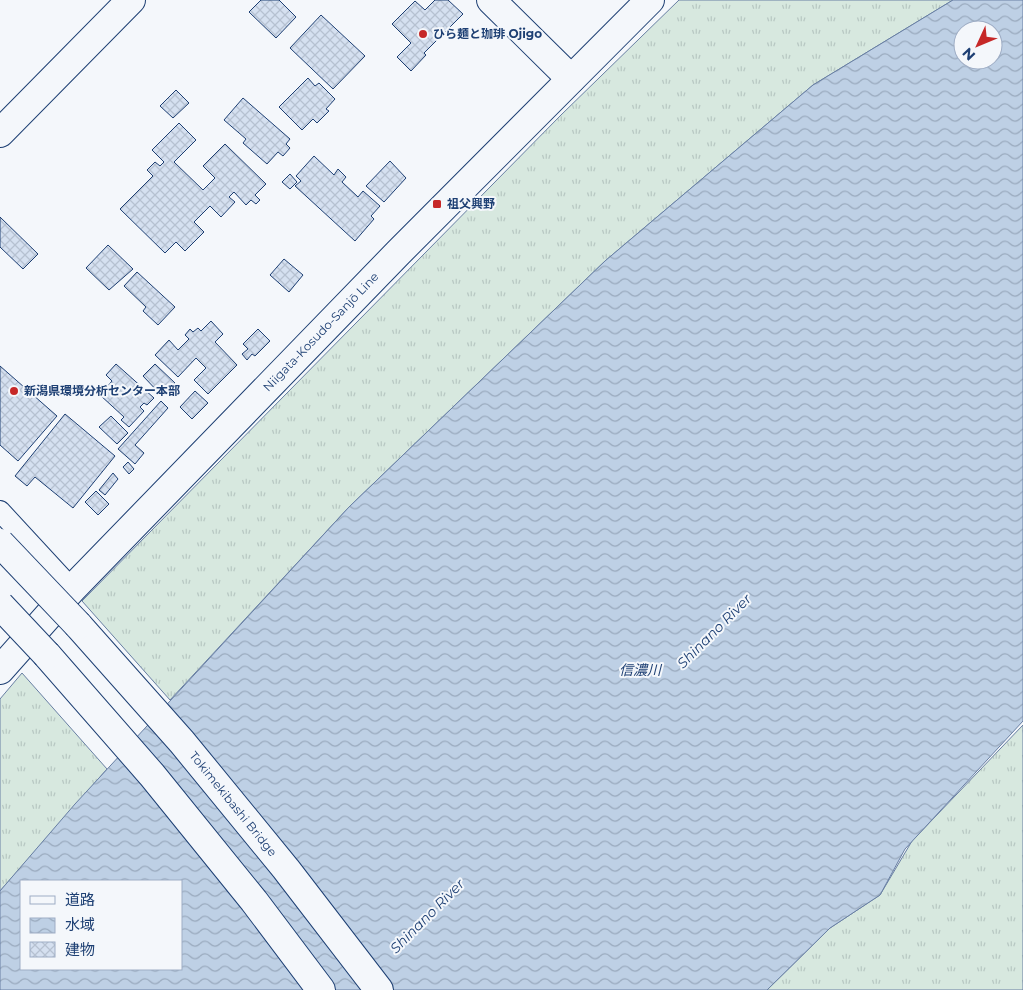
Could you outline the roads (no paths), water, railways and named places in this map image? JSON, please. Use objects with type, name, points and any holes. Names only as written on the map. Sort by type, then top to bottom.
[{"type":"main road","points":[[0,133],[131,0]]},
{"type":"main road","points":[[491,0],[571,80]]},
{"type":"main road","name":"Niigata-Kosudo-Sanjō Line","points":[[0,670],[72,589],[398,253],[650,0]]},
{"type":"main road","points":[[0,543],[78,625],[182,742],[286,869],[379,990]]},
{"type":"main road","points":[[0,605],[47,655],[152,774],[254,901],[321,990]]},
{"type":"street","points":[[0,511],[72,589]]},
{"type":"water","name":"信濃川","points":[[953,0],[1023,0],[1023,721],[905,849],[880,895],[830,928],[767,990],[0,990],[0,891],[75,804],[349,507],[605,261],[813,85]]},
{"type":"place","name":"ひら麺と珈琲 Ojigo","points":[[423,34]]},
{"type":"place","name":"祖父興野","points":[[437,204]]},
{"type":"place","name":"新潟県環境分析センター本部","points":[[14,391]]},
{"type":"water label","name":"Shinano River","points":[[714,631]]},
{"type":"water label","name":"Shinano River","points":[[427,916]]}]
